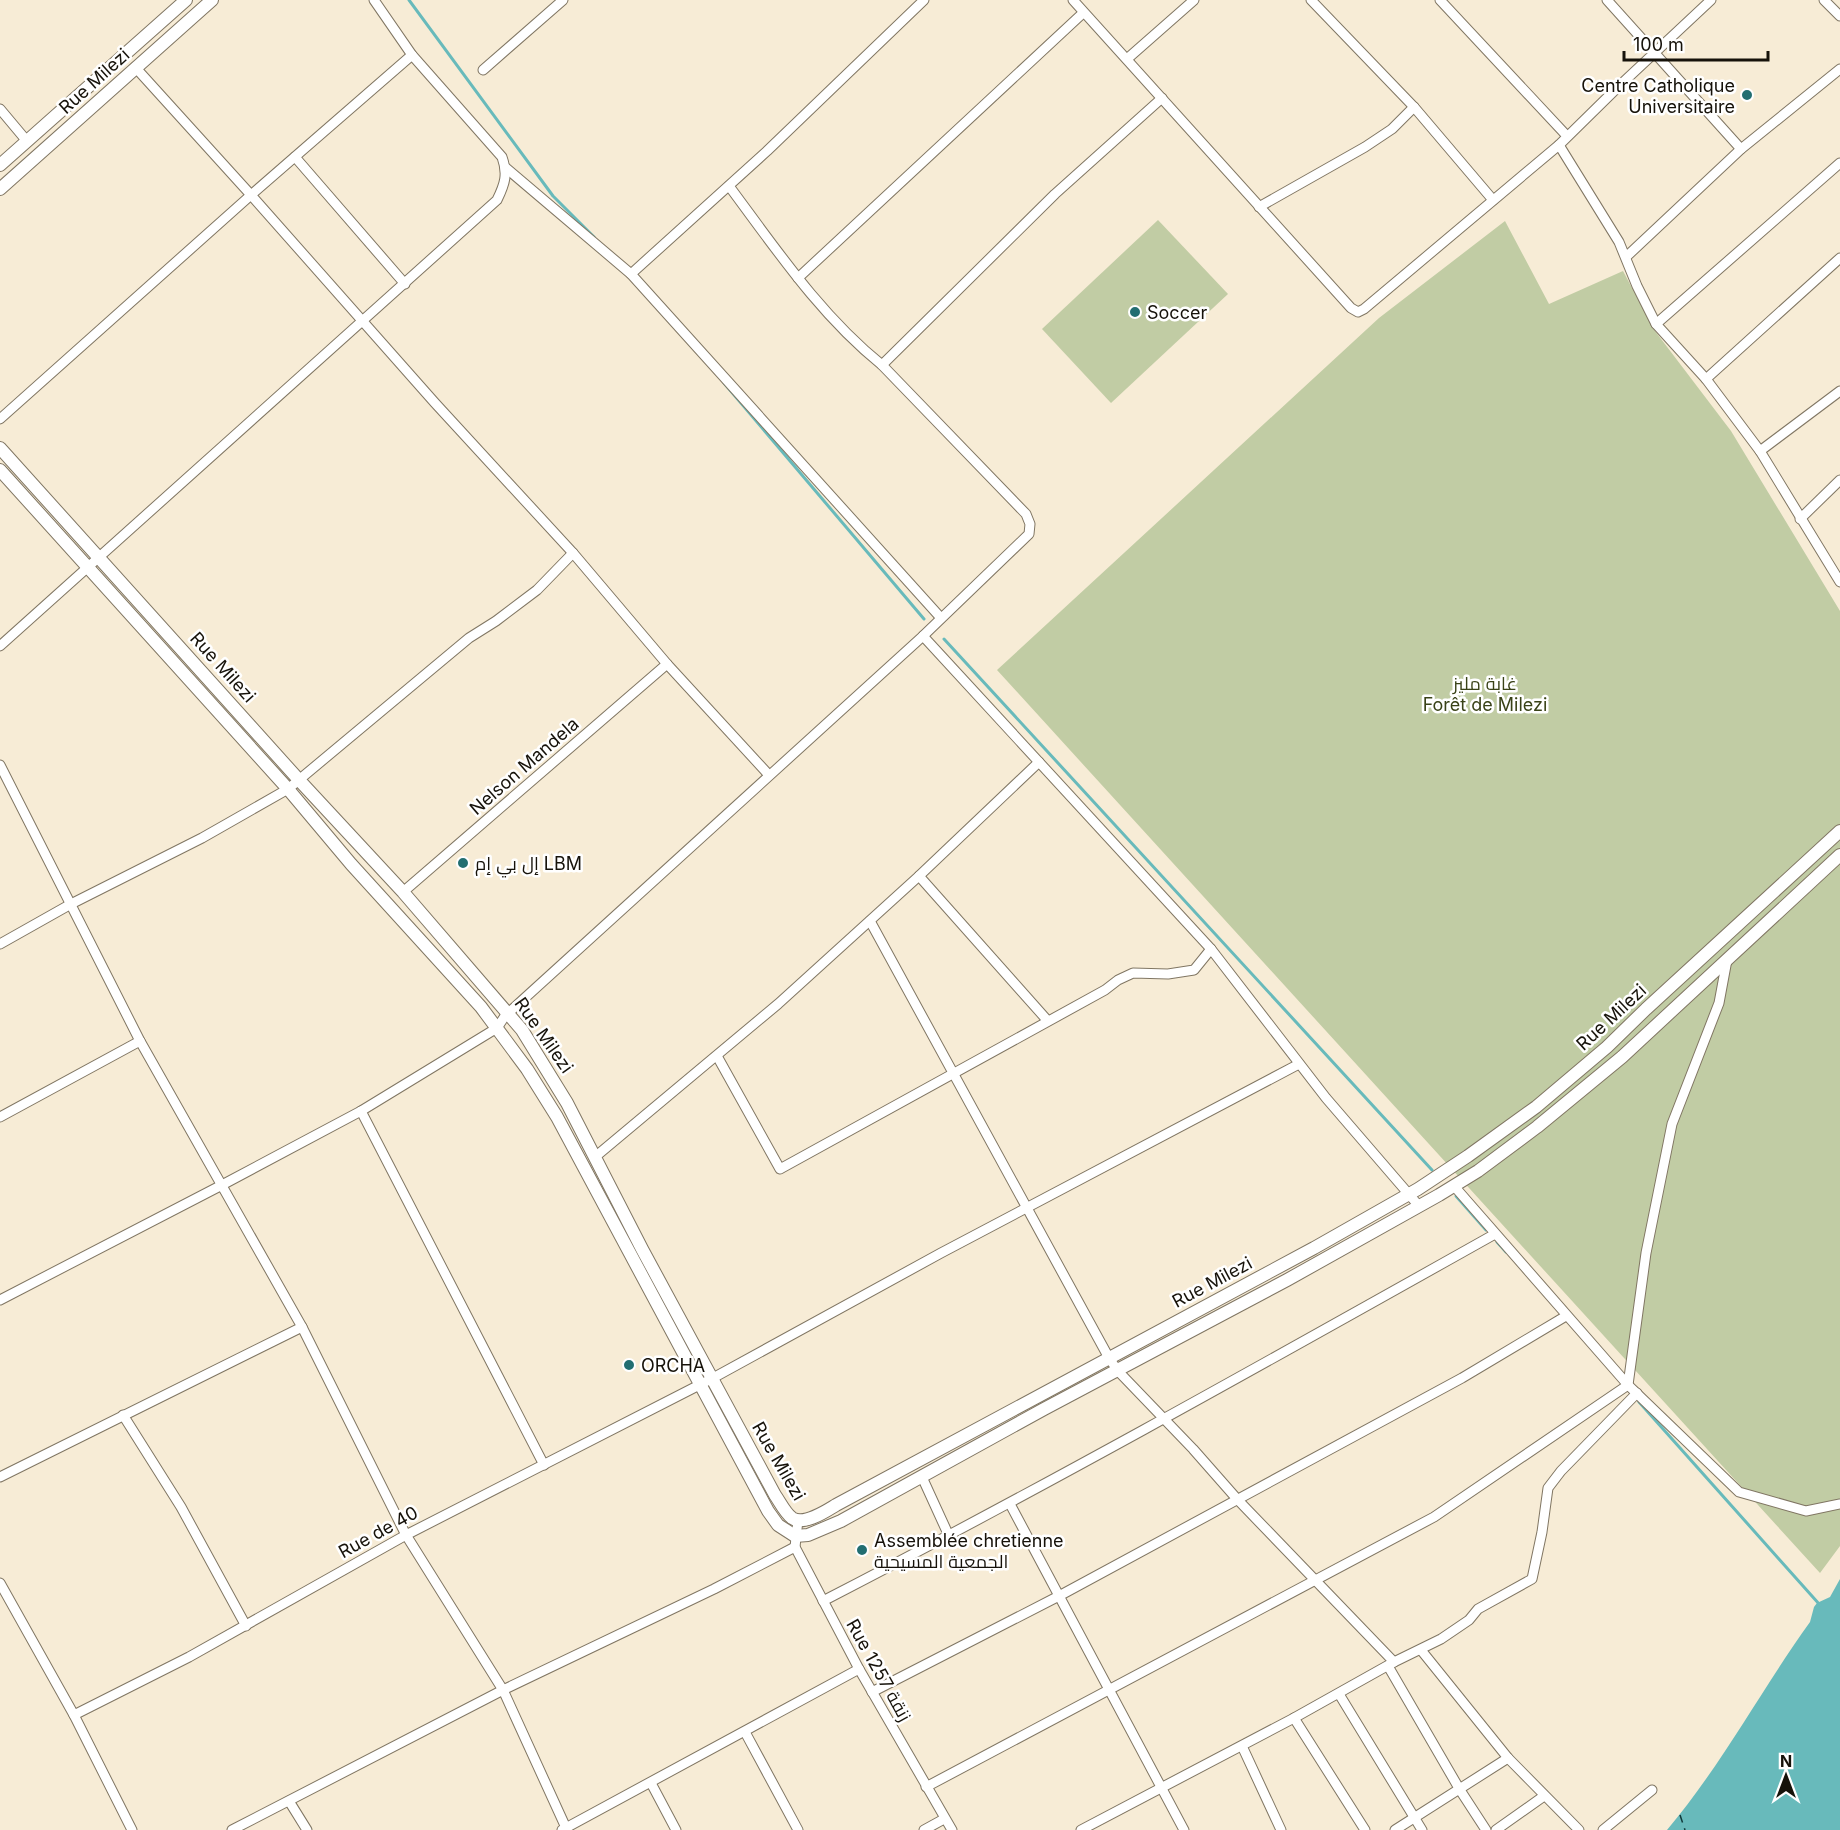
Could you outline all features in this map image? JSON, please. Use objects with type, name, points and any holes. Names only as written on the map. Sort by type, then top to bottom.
[{"type":"street","name":"Rue Milezi","points":[[0,165],[186,0]]},
{"type":"street","name":"Rue Milezi","points":[[0,189],[212,0]]},
{"type":"street","points":[[0,646],[497,200],[505,183],[506,168],[502,157],[412,55],[374,0]]},
{"type":"street","points":[[483,70],[563,0]]},
{"type":"street","points":[[1073,0],[1351,308],[1358,312],[1559,145],[1711,0]]},
{"type":"street","points":[[1127,59],[1194,0]]},
{"type":"street","points":[[1311,0],[1414,107],[1493,200]]},
{"type":"street","points":[[1440,0],[1567,136]]},
{"type":"street","points":[[1607,0],[1741,149]]},
{"type":"street","points":[[1824,0],[1840,16]]},
{"type":"street","points":[[631,274],[849,74],[921,1]]},
{"type":"street","points":[[798,278],[1083,13]]},
{"type":"street","points":[[0,419],[412,55]]},
{"type":"street","points":[[135,67],[573,554],[667,664],[769,775]]},
{"type":"street","points":[[1626,257],[1741,149],[1840,69]]},
{"type":"street","points":[[882,365],[1055,194],[1162,98]]},
{"type":"street","points":[[1259,207],[1365,147],[1392,129],[1414,107]]},
{"type":"street","points":[[0,109],[26,140]]},
{"type":"street","points":[[1559,145],[1613,231],[1656,324],[1706,379],[1760,451],[1840,582]]},
{"type":"street","points":[[295,157],[405,284]]},
{"type":"street","points":[[1656,324],[1840,163]]},
{"type":"street","points":[[506,168],[631,274],[941,618]]},
{"type":"street","points":[[0,1300],[361,1111],[497,1028],[508,1014],[923,636],[1029,534],[1030,524],[1026,514],[882,365],[861,348],[824,310],[729,186]]},
{"type":"street","points":[[1706,379],[1840,258]]},
{"type":"street","points":[[1760,451],[1840,391]]},
{"type":"street","name":"Rue Milezi","points":[[0,448],[403,892],[522,1030],[567,1103],[642,1249],[775,1495],[791,1518],[798,1520],[810,1518],[836,1505],[1314,1248],[1409,1194],[1468,1156],[1536,1107],[1607,1047],[1655,1000],[1840,831]]},
{"type":"street","name":"Rue Milezi","points":[[0,470],[288,789],[351,864],[481,1007],[497,1028],[557,1117],[768,1511],[795,1542],[840,1521],[1118,1371],[1419,1206],[1478,1171],[1537,1127],[1622,1057],[1840,855]]},
{"type":"street","points":[[1800,519],[1840,480]]},
{"type":"street","points":[[0,944],[71,904],[202,838],[288,789],[469,638],[537,590],[573,554]]},
{"type":"street","points":[[923,636],[1211,949],[1299,1064],[1419,1206]]},
{"type":"street","name":"Nelson Mandela","points":[[403,892],[667,664]]},
{"type":"street","points":[[595,1157],[778,1004],[919,876],[1039,762]]},
{"type":"street","points":[[0,765],[141,1041],[302,1327],[406,1535],[503,1690],[565,1829],[860,1669]]},
{"type":"street","points":[[919,876],[1047,1020]]},
{"type":"street","points":[[870,921],[1109,1358],[1118,1371],[1391,1664],[1460,1790],[1486,1830]]},
{"type":"street","points":[[717,1056],[780,1169],[1105,990],[1118,980],[1133,973],[1168,974],[1194,970],[1211,949]]},
{"type":"street","points":[[926,1787],[1434,1517],[1628,1385],[1646,1253],[1672,1124],[1719,1003],[1728,959]]},
{"type":"street","points":[[0,1117],[141,1041]]},
{"type":"street","name":"Rue de 40","points":[[74,1715],[189,1657],[406,1535],[713,1378],[940,1253],[1299,1064]]},
{"type":"street","points":[[361,1111],[544,1465]]},
{"type":"street","points":[[1454,1186],[1628,1385],[1739,1492],[1806,1511],[1840,1504]]},
{"type":"street","points":[[823,1601],[1010,1504],[1164,1420],[1495,1234]]},
{"type":"street","points":[[872,1692],[1059,1596],[1462,1378],[1566,1316]]},
{"type":"street","points":[[0,1477],[302,1327]]},
{"type":"street","points":[[1081,1830],[1421,1650],[1469,1620],[1478,1609],[1532,1579],[1548,1488],[1561,1471],[1637,1393]]},
{"type":"street","points":[[123,1415],[181,1507],[246,1626]]},
{"type":"street","points":[[922,1477],[949,1536]]},
{"type":"street","points":[[1010,1504],[1184,1830]]},
{"type":"street","points":[[232,1830],[503,1690],[714,1589],[795,1542],[798,1520]]},
{"type":"street","name":"Rue 1257 زنقة","points":[[795,1542],[823,1601],[872,1692],[952,1830]]},
{"type":"street","points":[[0,1583],[74,1715],[132,1830]]},
{"type":"street","points":[[1421,1650],[1508,1758],[1579,1830]]},
{"type":"street","points":[[1340,1694],[1422,1830]]},
{"type":"street","points":[[1294,1718],[1365,1830]]},
{"type":"street","points":[[745,1732],[798,1830]]},
{"type":"street","points":[[1242,1746],[1281,1830]]},
{"type":"street","points":[[1395,1830],[1508,1758]]},
{"type":"street","points":[[651,1783],[676,1830]]},
{"type":"street","points":[[1603,1830],[1652,1790]]},
{"type":"street","points":[[1496,1830],[1544,1796]]},
{"type":"street","points":[[289,1801],[307,1830]]},
{"type":"street","points":[[924,1830],[944,1819]]},
{"type":"green space","name":"Soccer","points":[[1158,220],[1228,294],[1111,403],[1042,329]]},
{"type":"green space","name":"غابة مليز Forêt de Milezi","points":[[1505,221],[1549,304],[1623,271],[1655,331],[1731,431],[1840,611],[1840,1546],[1820,1573],[997,670],[1379,318]]},
{"type":"water","points":[[1840,1579],[1840,1830],[1667,1830],[1723,1754],[1810,1622],[1814,1607],[1817,1603],[1830,1597]]},
{"type":"waterway","points":[[409,0],[553,196],[594,237]]},
{"type":"waterway","points":[[724,383],[924,619]]},
{"type":"waterway","points":[[944,639],[1432,1170]]},
{"type":"waterway","points":[[1456,1196],[1486,1230]]},
{"type":"waterway","points":[[1497,1242],[1506,1252]]},
{"type":"waterway","points":[[1639,1402],[1820,1605]]},
{"type":"ferry route","points":[[1680,1815],[1685,1830]]},
{"type":"place","name":"Centre Catholique Universitaire","points":[[1747,95]]},
{"type":"place","name":"Soccer","points":[[1135,312]]},
{"type":"place","name":"إل بي إم LBM","points":[[463,863]]},
{"type":"place","name":"ORCHA","points":[[629,1365]]},
{"type":"place","name":"Assemblée chretienne الجمعية المسيحية","points":[[862,1550]]}]
